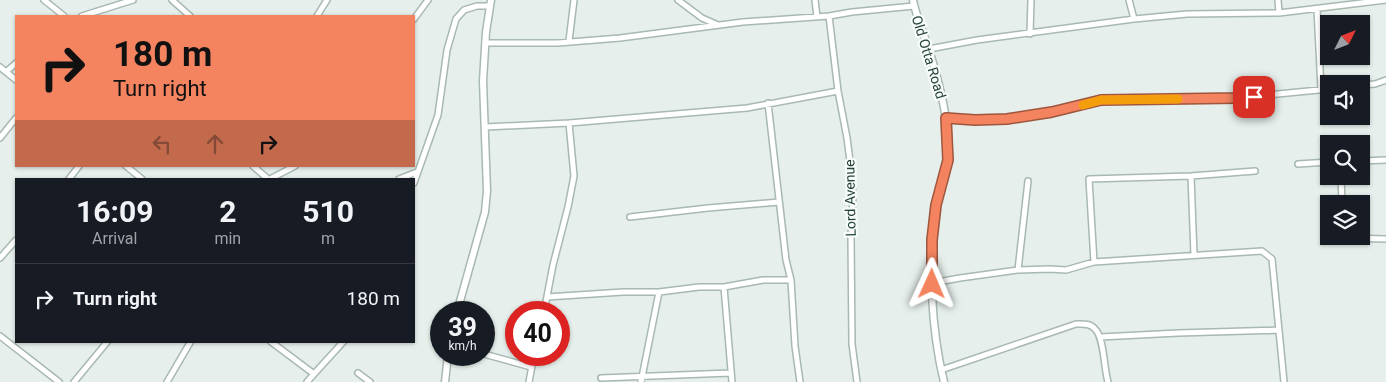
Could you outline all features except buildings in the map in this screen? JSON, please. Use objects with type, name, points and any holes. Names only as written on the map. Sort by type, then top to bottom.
[{"type":"street","points":[[44,0],[63,15]]},
{"type":"street","points":[[85,15],[133,0]]},
{"type":"street","points":[[172,0],[189,15]]},
{"type":"street","points":[[318,15],[327,0]]},
{"type":"street","points":[[415,17],[428,0]]},
{"type":"street","points":[[570,41],[574,0]]},
{"type":"street","points":[[678,0],[702,18],[718,25]]},
{"type":"street","points":[[815,0],[817,17]]},
{"type":"street","points":[[1030,34],[1031,0]]},
{"type":"street","points":[[1129,0],[1134,19]]},
{"type":"street","points":[[1278,0],[1279,13]]},
{"type":"street","points":[[929,49],[977,40],[1134,19],[1187,14],[1279,13],[1386,0]]},
{"type":"street","points":[[415,179],[438,115],[447,50],[456,19],[464,10],[491,3],[485,43],[483,81],[487,191],[485,212],[460,301]]},
{"type":"street","points":[[485,43],[570,41],[649,35],[743,22],[829,16],[913,3]]},
{"type":"street","name":"Old Otta Road","points":[[913,3],[929,49],[946,118],[948,160],[936,205],[932,240],[932,284],[941,370],[944,382]]},
{"type":"street","points":[[1317,9],[1320,75]]},
{"type":"street","name":"Lord Avenue","points":[[829,16],[838,90],[847,138],[853,197],[851,237],[852,344],[857,382]]},
{"type":"street","points":[[6,72],[15,64]]},
{"type":"street","points":[[0,67],[15,79]]},
{"type":"street","points":[[1370,84],[1386,80]]},
{"type":"street","points":[[946,118],[975,120],[1007,119],[1052,112],[1101,100],[1238,98],[1320,89]]},
{"type":"street","points":[[486,126],[569,123],[746,108],[838,90]]},
{"type":"street","points":[[768,103],[786,260],[792,280],[795,346],[800,382]]},
{"type":"street","points":[[0,138],[15,119]]},
{"type":"street","points":[[546,301],[552,265],[568,207],[574,176],[569,123]]},
{"type":"street","points":[[1370,161],[1386,160]]},
{"type":"street","points":[[1298,164],[1320,163]]},
{"type":"street","points":[[70,178],[79,167]]},
{"type":"street","points":[[127,167],[141,178]]},
{"type":"street","points":[[253,167],[268,178]]},
{"type":"street","points":[[271,178],[293,167]]},
{"type":"street","points":[[1094,262],[1089,179],[1190,176],[1255,171]]},
{"type":"street","points":[[402,178],[417,172]]},
{"type":"street","points":[[1190,176],[1194,255]]},
{"type":"street","points":[[1018,270],[1028,181]]},
{"type":"street","points":[[630,217],[779,202]]},
{"type":"street","points":[[1370,238],[1386,238]]},
{"type":"street","points":[[0,258],[15,243]]},
{"type":"street","points":[[932,284],[1018,270],[1066,270],[1094,262],[1262,251],[1272,259],[1284,382]]},
{"type":"street","points":[[547,297],[623,292],[659,292],[699,287],[724,287],[763,280],[792,280]]},
{"type":"street","points":[[724,287],[732,382]]},
{"type":"street","points":[[642,380],[659,292]]},
{"type":"street","points":[[941,370],[1076,324],[1088,324],[1096,329],[1100,338],[1108,382]]},
{"type":"street","points":[[1100,338],[1278,330]]},
{"type":"street","points":[[0,336],[59,382]]},
{"type":"street","points":[[74,382],[106,343]]},
{"type":"street","points":[[167,382],[190,343]]},
{"type":"street","points":[[273,343],[314,374]]},
{"type":"street","points":[[307,382],[342,343]]},
{"type":"street","points":[[445,382],[447,366]]},
{"type":"street","points":[[529,382],[531,366]]},
{"type":"street","points":[[358,373],[370,382]]},
{"type":"street","points":[[601,378],[642,380],[730,373]]},
{"type":"slow traffic","points":[[1083,105],[1101,100],[1178,99]]},
{"type":"route","points":[[932,284],[932,240],[936,205],[948,160],[946,118],[975,120],[1007,119],[1052,112],[1101,100],[1254,97]]}]
